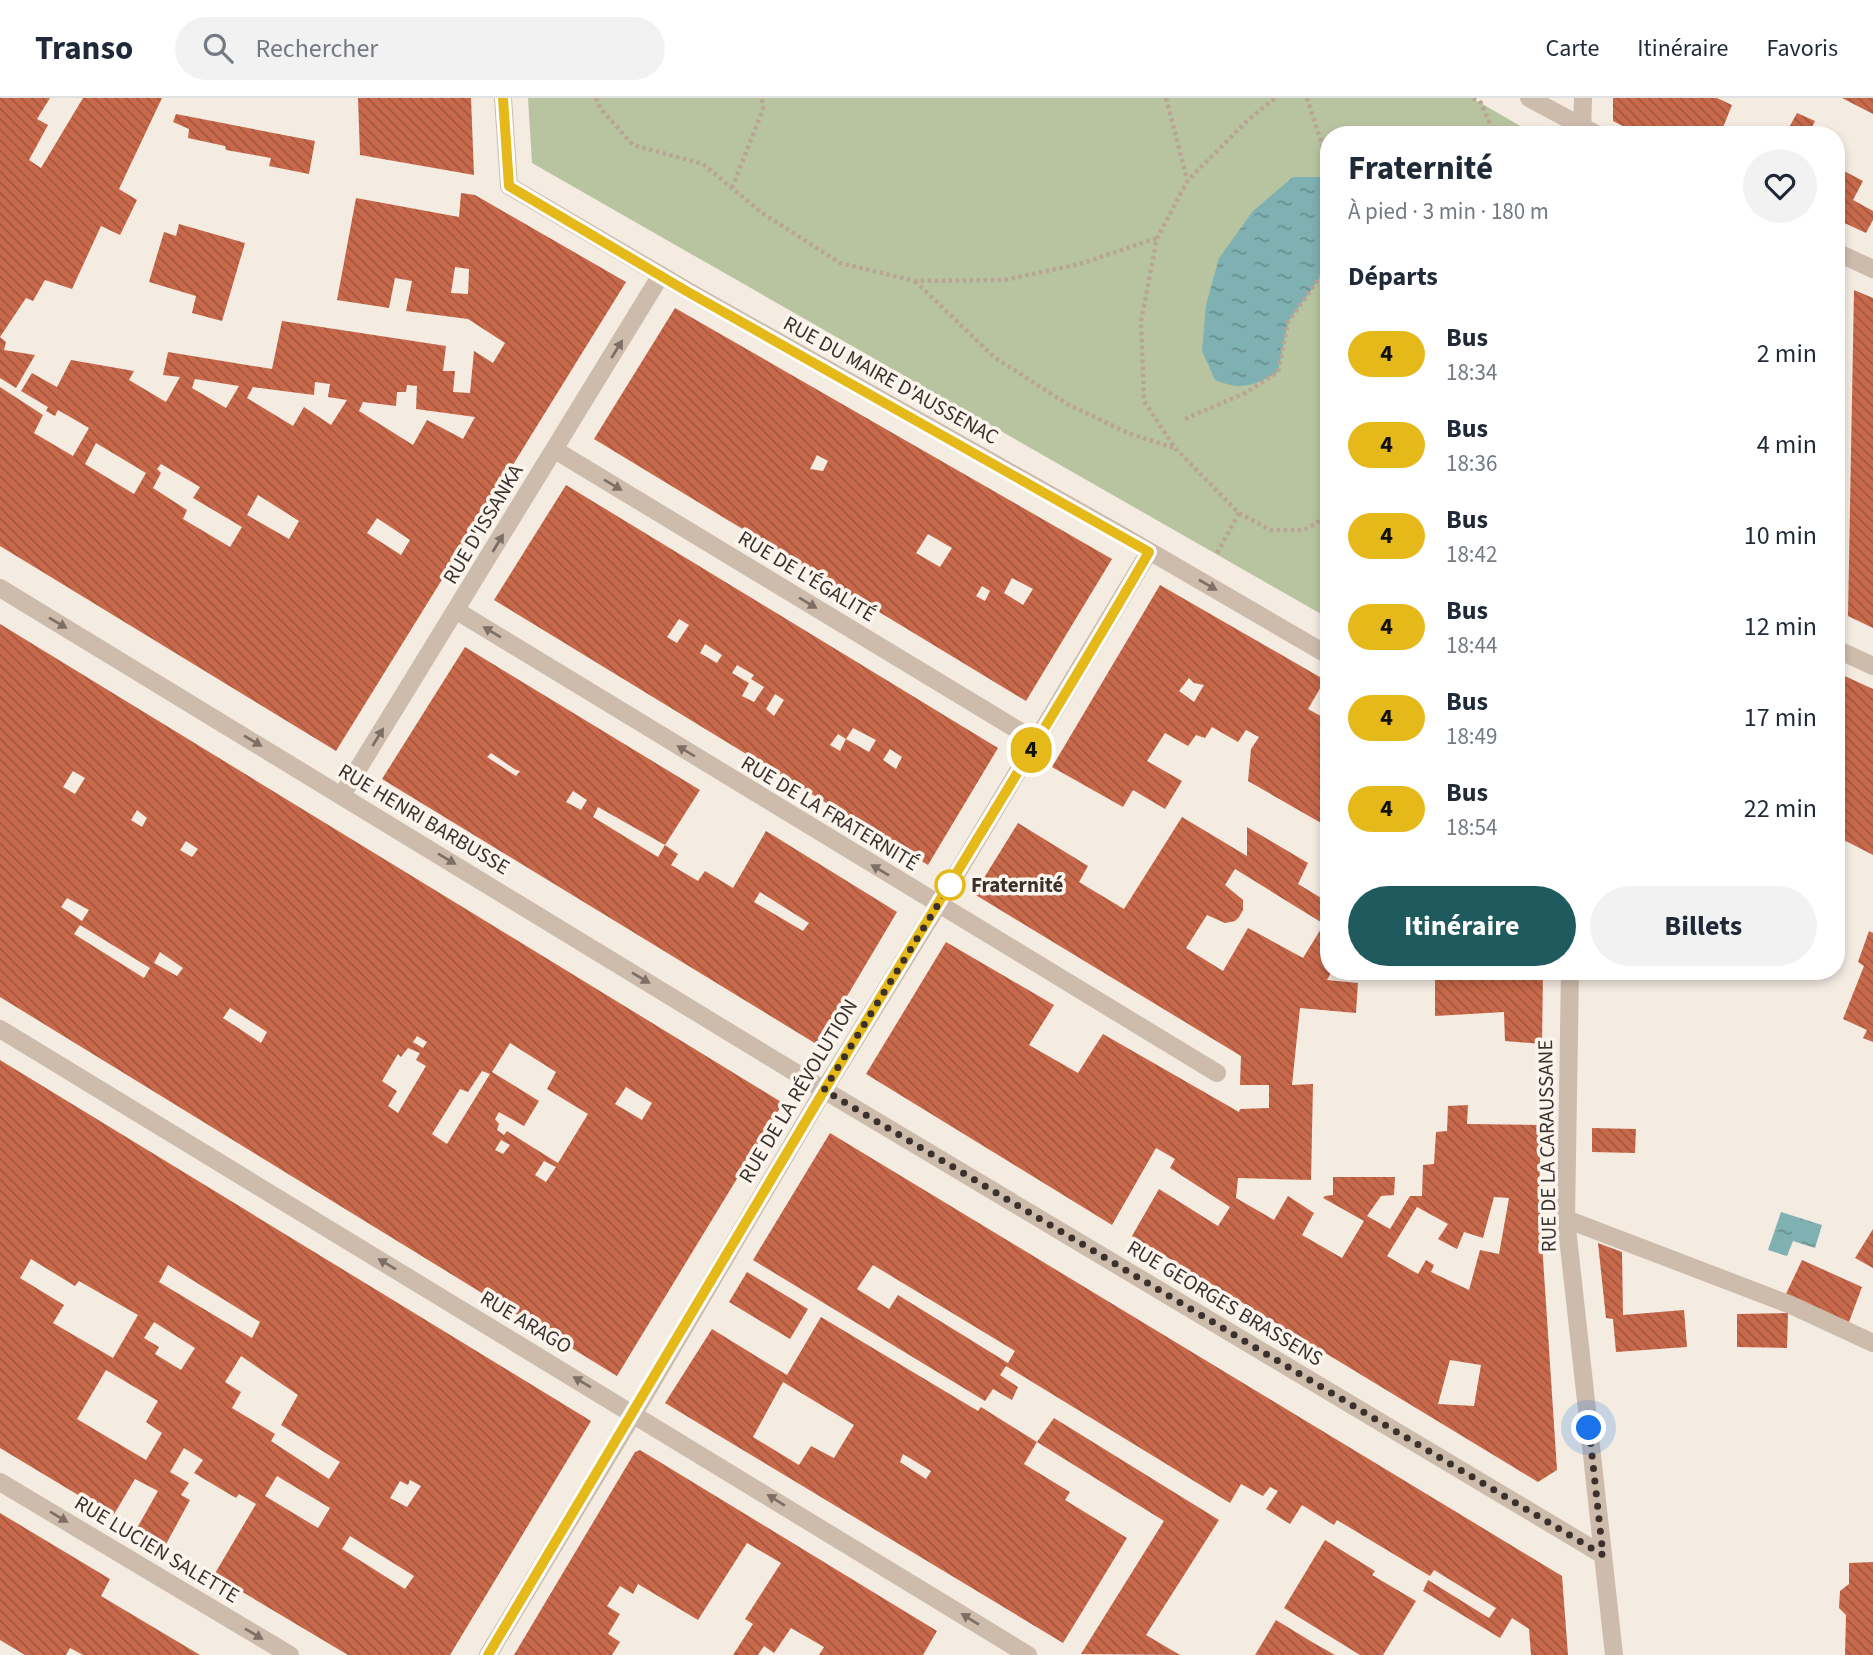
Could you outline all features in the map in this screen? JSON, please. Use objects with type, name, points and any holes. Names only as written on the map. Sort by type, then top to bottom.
[{"type":"street","name":"RUE DU MAIRE D'AUSSENAC","points":[[503,98],[509,186],[1320,650]]},
{"type":"street","points":[[1529,98],[1577,126]]},
{"type":"street","points":[[1583,98],[1586,126]]},
{"type":"street","points":[[1845,256],[1873,270]]},
{"type":"street","name":"RUE D'ISSANKA","points":[[342,795],[661,275]]},
{"type":"street","name":"RUE DE L'ÉGALITÉ","points":[[555,450],[1036,741]]},
{"type":"street","name":"RUE DE LA RÉVOLUTION","points":[[488,1655],[824,1090],[1149,552]]},
{"type":"street","name":"RUE HENRI BARBUSSE","points":[[0,588],[824,1090]]},
{"type":"street","name":"RUE DE LA FRATERNITÉ","points":[[457,611],[1217,1073]]},
{"type":"street","points":[[1845,653],[1873,666]]},
{"type":"street","name":"RUE DE LA CARAUSSANE","points":[[1570,980],[1566,1219],[1614,1655]]},
{"type":"street","name":"RUE ARAGO","points":[[0,1029],[1028,1655]]},
{"type":"street","name":"RUE GEORGES BRASSENS","points":[[824,1090],[1603,1555]]},
{"type":"street","points":[[1566,1219],[1791,1306],[1873,1343]]},
{"type":"street","name":"RUE LUCIEN SALETTE","points":[[0,1482],[290,1655]]},
{"type":"path","points":[[596,98],[600,108],[633,145],[703,164],[762,213],[840,263],[915,281],[1004,280],[1080,264],[1157,238]]},
{"type":"path","points":[[732,188],[763,109],[762,98]]},
{"type":"path","points":[[1166,98],[1188,180]]},
{"type":"path","points":[[1275,98],[1248,120],[1188,180],[1157,238],[1141,321],[1144,401],[1175,448],[1239,513],[1270,530],[1304,530],[1320,521]]},
{"type":"path","points":[[1307,98],[1320,138]]},
{"type":"path","points":[[1473,98],[1481,103],[1491,126]]},
{"type":"path","points":[[1185,419],[1245,393],[1278,372],[1288,322],[1320,277]]},
{"type":"path","points":[[915,281],[993,357],[1067,404],[1128,433],[1175,448]]},
{"type":"path","points":[[1216,554],[1239,513]]},
{"type":"green space","points":[[528,98],[1472,98],[1520,126],[1320,126],[1320,613],[532,163]]},
{"type":"water","points":[[1293,177],[1320,177],[1320,277],[1288,322],[1278,372],[1261,381],[1240,386],[1215,380],[1202,351],[1206,305],[1219,258],[1253,211]]},
{"type":"water","points":[[1781,1212],[1822,1225],[1815,1248],[1793,1241],[1787,1256],[1768,1250]]},
{"type":"building","points":[[0,98],[50,98],[37,119],[48,125],[29,160],[41,168],[83,98],[162,98],[119,189],[137,200],[120,235],[101,226],[72,289],[45,280],[33,301],[26,298],[0,337]]},
{"type":"building","points":[[358,98],[471,98],[474,175],[360,155]]},
{"type":"building","points":[[1613,98],[1717,98],[1732,105],[1724,126],[1623,126],[1613,121]]},
{"type":"building","points":[[1842,98],[1873,98],[1873,114]]},
{"type":"building","points":[[1797,113],[1815,121],[1812,126],[1790,126]]},
{"type":"building","points":[[176,114],[315,141],[309,174],[269,166],[271,158],[226,150],[225,146],[188,138],[189,129],[173,122]]},
{"type":"building","points":[[1845,172],[1863,181],[1853,200],[1873,211],[1873,220],[1866,233],[1845,223]]},
{"type":"building","points":[[461,193],[475,195],[626,282],[336,751],[0,546],[0,387],[43,415],[34,433],[73,456],[89,428],[58,410],[55,416],[46,411],[48,407],[21,391],[32,373],[57,387],[71,360],[134,371],[129,380],[166,402],[180,377],[163,375],[168,352],[272,369],[282,321],[446,346],[443,371],[455,371],[453,392],[470,393],[474,351],[493,363],[505,343],[468,319],[406,311],[412,281],[395,278],[389,308],[337,300],[356,198],[459,217]],"holes":[[[455,267],[469,269],[468,294],[451,293]],[[195,379],[239,386],[226,408],[192,388]],[[315,382],[330,384],[328,397],[347,400],[331,425],[304,407],[293,426],[247,398],[253,387],[314,395]],[[407,385],[417,386],[416,409],[475,417],[463,439],[427,420],[413,445],[359,411],[363,402],[396,406],[397,392],[406,392]],[[96,443],[146,473],[134,494],[85,464]],[[161,464],[200,487],[193,498],[242,527],[230,547],[183,519],[187,510],[153,488],[161,473],[157,469]],[[258,495],[299,521],[289,539],[247,515]],[[377,518],[410,540],[401,555],[367,533]]]},
{"type":"building","points":[[179,224],[245,243],[222,321],[192,313],[196,296],[149,282],[164,232],[176,236]]},
{"type":"building","points":[[1854,290],[1873,298],[1873,628],[1848,616]]},
{"type":"building","points":[[675,308],[1112,559],[1026,701],[594,439]],"holes":[[[817,455],[828,461],[823,471],[810,469]],[[928,534],[952,548],[940,567],[916,553]],[[1012,578],[1033,589],[1023,605],[1004,593]],[[982,586],[990,591],[985,601],[976,596]]]},
{"type":"building","points":[[0,337],[6,342],[4,350],[35,355],[16,388],[0,378]]},
{"type":"building","points":[[566,485],[998,748],[928,865],[494,600]],"holes":[[[679,619],[689,625],[677,643],[667,637]],[[705,644],[722,655],[717,663],[700,653]],[[737,665],[754,675],[751,679],[764,687],[754,702],[742,696],[749,683],[732,673]],[[775,694],[784,700],[774,716],[766,709]],[[853,728],[876,740],[869,752],[846,739]],[[838,734],[846,739],[840,751],[830,745]],[[890,749],[902,757],[896,769],[883,760]]]},
{"type":"building","points":[[1160,585],[1320,677],[1320,689],[1308,709],[1320,716],[1320,822],[1248,781],[1251,749],[1259,737],[1246,730],[1238,742],[1212,727],[1205,738],[1196,735],[1188,746],[1165,733],[1147,761],[1182,781],[1165,809],[1133,790],[1123,807],[1052,767]],"holes":[[[1189,678],[1194,683],[1204,685],[1194,702],[1179,691]]]},
{"type":"building","points":[[0,624],[783,1103],[617,1376],[0,997]],"holes":[[[73,771],[85,778],[75,794],[63,787]],[[137,810],[147,818],[142,827],[131,820]],[[186,841],[198,849],[192,857],[180,850]],[[67,898],[89,910],[82,921],[61,907]],[[80,925],[150,968],[144,978],[74,934]],[[160,952],[183,968],[177,976],[154,963]],[[230,1008],[267,1032],[261,1043],[223,1018]],[[417,1036],[427,1042],[423,1048],[413,1042]],[[510,1043],[556,1072],[547,1089],[588,1114],[558,1163],[507,1131],[504,1135],[497,1130],[499,1124],[495,1119],[499,1112],[524,1126],[539,1101],[492,1072]],[[408,1048],[420,1053],[416,1060],[426,1066],[398,1113],[388,1106],[397,1091],[382,1081],[398,1054],[401,1057]],[[482,1071],[490,1074],[447,1144],[432,1134],[460,1089],[468,1092]],[[626,1087],[652,1103],[642,1120],[615,1104]],[[501,1140],[510,1145],[503,1154],[495,1150]],[[544,1161],[556,1167],[546,1182],[535,1175]]]},
{"type":"building","points":[[465,647],[700,790],[665,845],[678,854],[671,865],[698,881],[705,871],[733,888],[766,831],[897,912],[818,1045],[382,779]],"holes":[[[491,753],[520,771],[516,776],[487,757]],[[573,791],[587,800],[581,810],[566,802]],[[598,807],[665,845],[658,857],[593,817]],[[760,892],[809,923],[803,931],[754,902]]]},
{"type":"building","points":[[1845,676],[1873,689],[1873,855],[1845,841]]},
{"type":"building","points":[[1182,817],[1247,856],[1247,827],[1308,863],[1298,884],[1320,897],[1320,922],[1235,869],[1225,885],[1243,900],[1243,910],[1239,917],[1235,921],[1225,923],[1207,915],[1186,948],[1223,971],[1248,928],[1303,958],[1320,930],[1320,980],[1358,983],[1356,1013],[1300,1008],[1292,1085],[1313,1084],[1311,1180],[1238,1178],[1236,1198],[1274,1220],[1288,1196],[1314,1213],[1302,1235],[1342,1258],[1364,1221],[1323,1198],[1333,1195],[1333,1177],[1395,1177],[1394,1195],[1381,1196],[1367,1216],[1390,1229],[1410,1196],[1422,1196],[1423,1165],[1434,1164],[1436,1132],[1447,1131],[1448,1106],[1468,1105],[1467,1124],[1541,1125],[1539,1198],[1557,1470],[1538,1482],[1132,1236],[1159,1189],[1218,1226],[1230,1207],[1170,1168],[1175,1159],[1156,1148],[1112,1225],[866,1074],[946,942],[1054,1005],[1029,1045],[1078,1073],[1103,1034],[1239,1112],[1240,1109],[1269,1108],[1269,1085],[1240,1085],[1241,1056],[974,894],[1018,823],[1088,866],[1079,882],[1124,909]],"holes":[[[1494,1197],[1509,1198],[1499,1254],[1480,1250],[1469,1290],[1431,1272],[1434,1265],[1426,1260],[1418,1274],[1387,1256],[1417,1207],[1448,1224],[1438,1239],[1457,1249],[1464,1232],[1483,1238]],[[1450,1360],[1481,1365],[1474,1406],[1438,1404]]]},
{"type":"building","points":[[1869,931],[1873,933],[1873,1042],[1863,1038],[1867,1030],[1843,1019],[1864,966],[1858,962]]},
{"type":"building","points":[[1435,980],[1543,980],[1542,1044],[1505,1041],[1504,1012],[1435,1016]]},
{"type":"building","points":[[0,1060],[591,1421],[450,1655],[348,1655],[214,1575],[256,1504],[239,1494],[236,1498],[194,1473],[203,1460],[184,1448],[170,1472],[189,1483],[181,1495],[190,1500],[165,1546],[137,1528],[158,1491],[135,1479],[113,1516],[0,1448]],"holes":[[[31,1259],[75,1286],[79,1281],[138,1315],[113,1358],[53,1323],[64,1305],[20,1278]],[[168,1265],[260,1322],[252,1338],[159,1282]],[[154,1322],[195,1348],[181,1370],[155,1354],[159,1347],[144,1338]],[[241,1356],[298,1395],[281,1425],[340,1462],[329,1479],[271,1441],[275,1434],[232,1408],[241,1392],[225,1382]],[[106,1370],[158,1401],[146,1422],[162,1433],[146,1460],[77,1419]],[[277,1476],[330,1508],[318,1528],[265,1496]],[[410,1480],[421,1486],[407,1507],[390,1498],[400,1481],[408,1485]],[[350,1536],[414,1576],[405,1589],[342,1549]]]},
{"type":"building","points":[[1592,1128],[1636,1129],[1635,1153],[1592,1152]]},
{"type":"building","points":[[830,1133],[1562,1576],[1568,1655],[1531,1655],[1529,1629],[1512,1618],[1500,1638],[1423,1591],[1428,1580],[1489,1618],[1496,1608],[1434,1570],[1430,1576],[1337,1520],[1334,1525],[1302,1505],[1290,1524],[1266,1509],[1278,1491],[1270,1487],[1263,1496],[1241,1484],[1230,1503],[1006,1366],[1000,1375],[1018,1387],[1012,1400],[993,1389],[985,1401],[753,1260]],"holes":[[[873,1265],[1015,1351],[1008,1363],[898,1295],[889,1309],[857,1289]]]},
{"type":"building","points":[[1873,1229],[1873,1268],[1855,1258]]},
{"type":"building","points":[[1598,1243],[1622,1252],[1623,1315],[1684,1310],[1687,1347],[1616,1352],[1613,1319],[1606,1318]]},
{"type":"building","points":[[1802,1260],[1862,1287],[1849,1322],[1785,1296]]},
{"type":"building","points":[[747,1272],[808,1309],[790,1339],[729,1302]]},
{"type":"building","points":[[1788,1313],[1787,1348],[1737,1347],[1737,1314]]},
{"type":"building","points":[[821,1317],[978,1411],[981,1407],[1037,1442],[1024,1464],[1070,1492],[1065,1500],[1127,1538],[1063,1643],[665,1403],[712,1329],[787,1375]],"holes":[[[783,1382],[854,1425],[834,1458],[811,1446],[799,1465],[753,1437]],[[903,1454],[931,1471],[926,1479],[900,1462]]]},
{"type":"building","points":[[1054,1418],[1219,1520],[1146,1635],[1180,1655],[1081,1654],[1164,1521],[1037,1442]]},
{"type":"building","points":[[640,1450],[937,1631],[923,1655],[819,1655],[824,1647],[791,1628],[774,1653],[764,1646],[758,1655],[733,1655],[753,1624],[745,1619],[781,1563],[747,1543],[698,1620],[638,1584],[633,1594],[620,1586],[607,1606],[620,1614],[608,1634],[620,1642],[612,1655],[514,1655],[635,1452]]},
{"type":"building","points":[[0,1513],[110,1579],[101,1596],[200,1655],[83,1655],[70,1648],[66,1655],[25,1655],[0,1640]]},
{"type":"building","points":[[1325,1540],[1375,1571],[1372,1575],[1416,1601],[1383,1655],[1360,1655],[1284,1608]]},
{"type":"building","points":[[1873,1562],[1873,1655],[1845,1655],[1846,1615],[1839,1608],[1840,1591],[1849,1584],[1849,1563]]},
{"type":"building","points":[[1276,1620],[1312,1642],[1335,1655],[1255,1655]]},
{"type":"bus line","name":"4","points":[[488,1655],[824,1090],[1149,552],[688,292],[509,186],[503,98]]},
{"type":"place","name":"Fraternité","points":[[950,885]]},
{"type":"route","points":[[950,885],[824,1090],[1603,1555],[1589,1428]]}]
